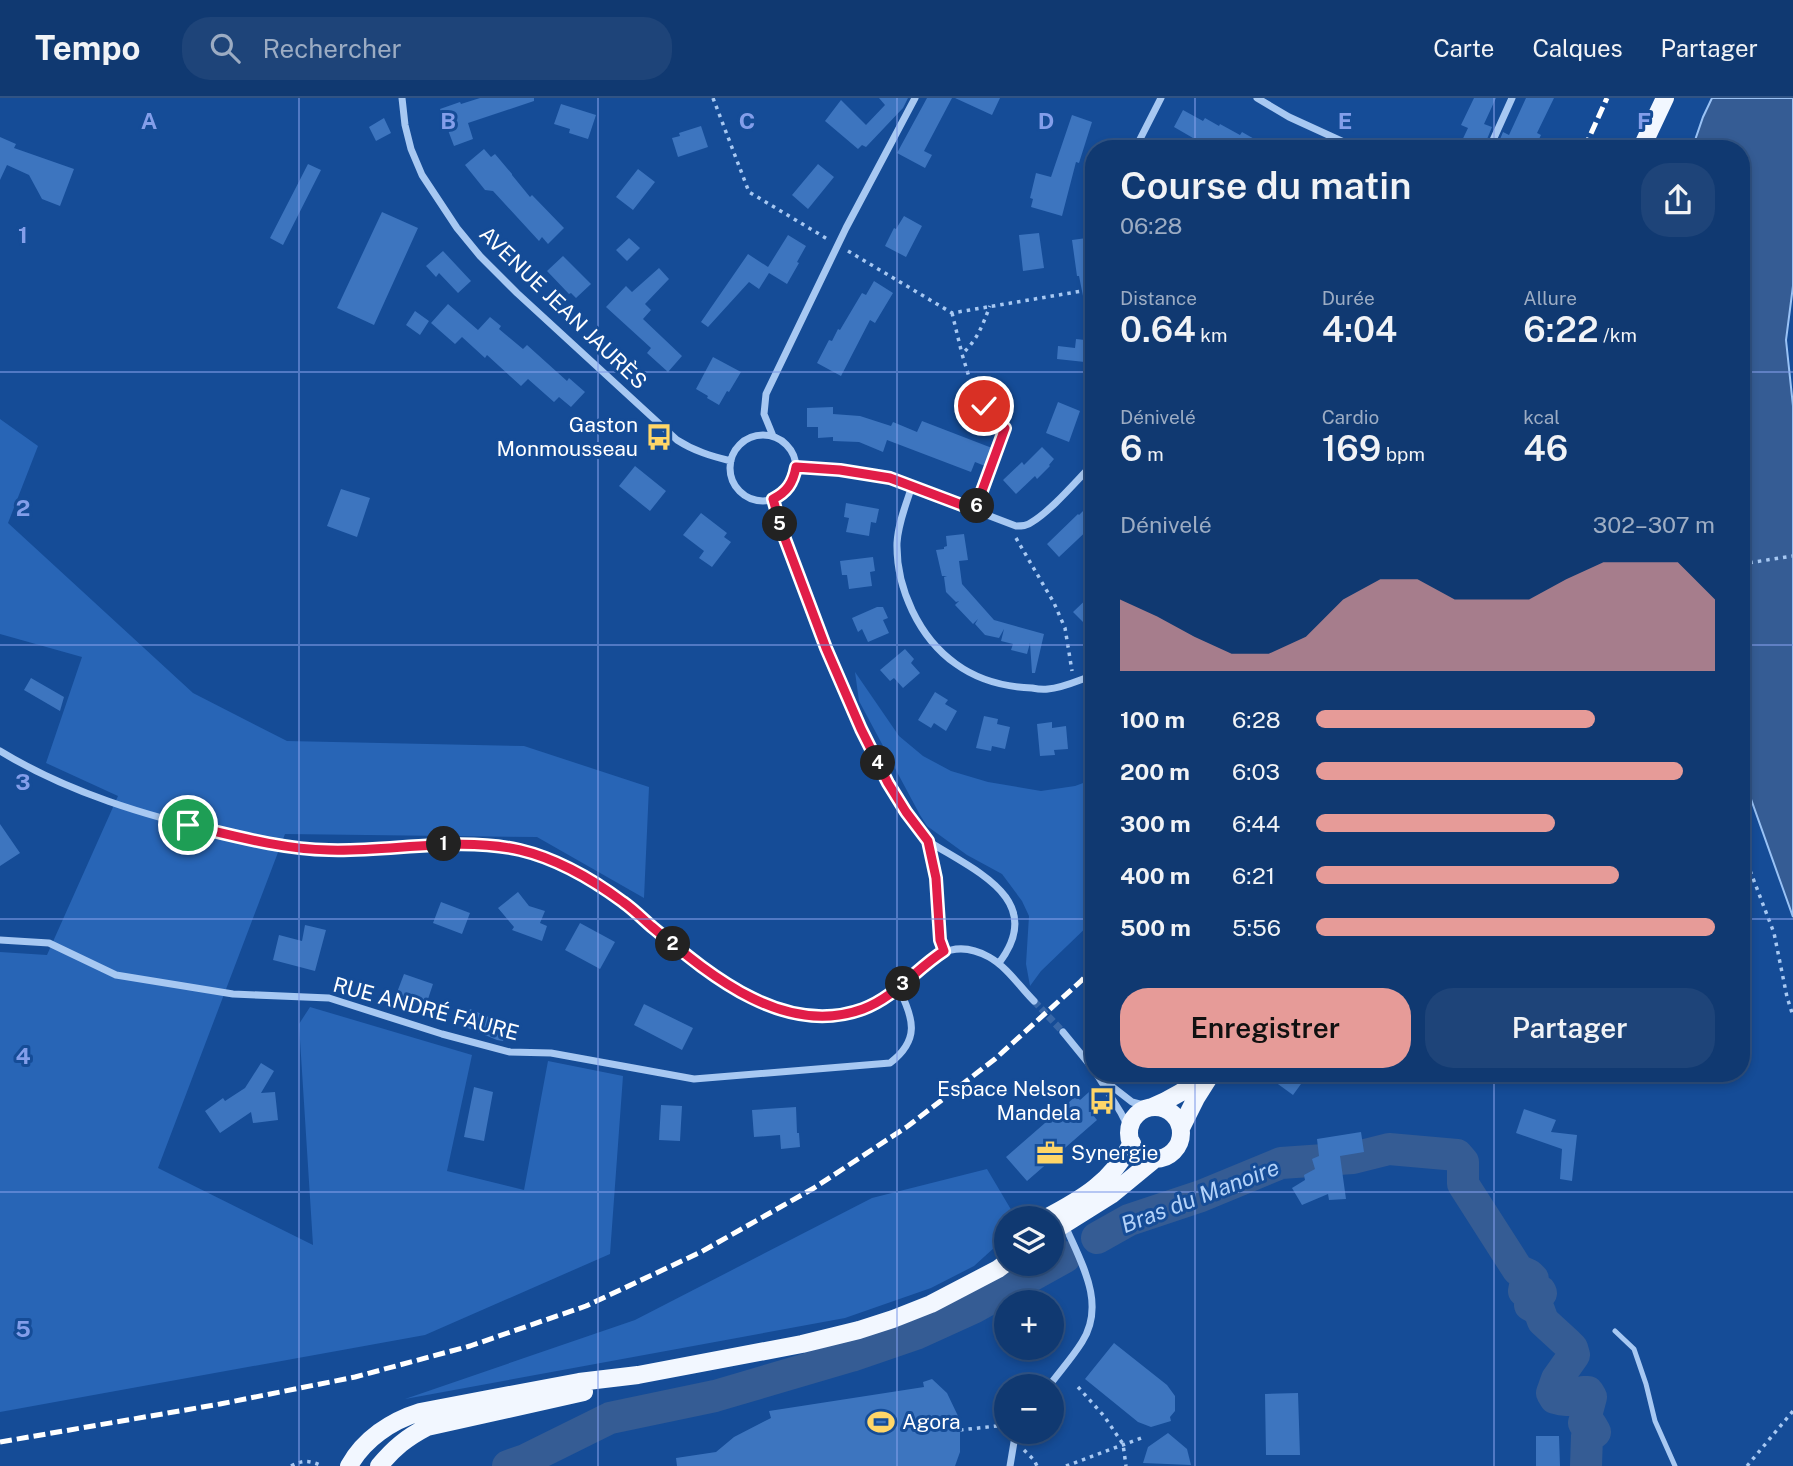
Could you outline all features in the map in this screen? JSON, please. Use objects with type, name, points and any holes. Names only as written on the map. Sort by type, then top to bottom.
[{"type":"main road","points":[[1645,140],[1665,98]]},
{"type":"main road","points":[[1064,1213],[1106,1180],[1124,1156],[1131,1123],[1136,1116],[1143,1110],[1172,1099],[1199,1082]]},
{"type":"main road","points":[[1130,1137],[1141,1154],[1149,1158],[1165,1157],[1172,1152],[1178,1145],[1181,1128],[1206,1082]]},
{"type":"main road","points":[[1151,1107],[1167,1109],[1178,1120],[1181,1128]]},
{"type":"main road","points":[[1064,1217],[1111,1195],[1156,1158]]},
{"type":"main road","points":[[971,1284],[994,1262]]},
{"type":"main road","points":[[349,1466],[354,1456],[388,1426],[420,1412],[579,1382],[638,1375],[802,1343],[893,1319],[932,1304],[994,1272]]},
{"type":"main road","points":[[379,1466],[391,1451],[408,1437],[427,1427],[581,1393],[638,1375]]},
{"type":"street","name":"AVENUE JEAN JAURÈS","points":[[402,98],[411,149],[422,174],[457,228],[480,256],[677,440],[688,448],[731,461]]},
{"type":"street","points":[[773,436],[764,414],[766,394],[838,245],[915,98]]},
{"type":"street","points":[[1140,140],[1161,98]]},
{"type":"street","points":[[1257,98],[1289,117],[1339,140]]},
{"type":"street","points":[[1493,140],[1513,98]]},
{"type":"street","points":[[773,436],[790,448],[796,467],[794,478],[782,494],[773,499],[754,499],[737,489],[730,471],[731,461],[742,442],[751,437],[773,436]]},
{"type":"street","points":[[796,467],[840,470],[890,478],[1023,527],[1042,515],[1085,472]]},
{"type":"street","points":[[912,486],[897,541],[898,566],[911,610],[938,648],[956,664],[975,675],[1012,688],[1048,689],[1085,678]]},
{"type":"street","points":[[773,499],[782,531],[826,648],[888,783],[928,841],[984,875],[1006,895],[1012,907],[1015,931],[999,964]]},
{"type":"street","points":[[0,751],[24,766],[110,803],[262,842],[328,850],[457,845],[519,850],[546,858],[570,868],[615,896],[699,965],[724,982],[751,998],[793,1014],[826,1017],[863,1009],[899,989],[917,971],[944,951],[968,950],[981,953],[999,964],[1034,1001]]},
{"type":"street","points":[[928,841],[936,878],[940,940],[944,951]]},
{"type":"street","name":"RUE ANDRÉ FAURE","points":[[0,940],[49,943],[116,975],[233,994],[328,998],[510,1052],[551,1053],[694,1079],[890,1063],[905,1049],[912,1030],[910,1015],[899,989]]},
{"type":"street","points":[[1063,1032],[1085,1059]]},
{"type":"street","points":[[1102,1082],[1121,1113],[1130,1137]]},
{"type":"street","points":[[1107,1082],[1132,1102],[1151,1107]]},
{"type":"street","points":[[1058,1374],[1083,1341],[1093,1307],[1090,1284],[1064,1237]]},
{"type":"street","points":[[1010,1466],[1014,1444]]},
{"type":"lane","points":[[1615,1331],[1634,1349],[1655,1421],[1675,1466]]},
{"type":"path","points":[[713,98],[749,192],[952,313],[1085,290]]},
{"type":"path","points":[[962,354],[974,343],[990,306]]},
{"type":"path","points":[[952,313],[969,377],[984,406],[1005,428],[975,510]]},
{"type":"path","points":[[1016,526],[1015,537],[1054,603],[1065,628],[1074,682]]},
{"type":"path","points":[[1750,563],[1793,556]]},
{"type":"path","points":[[1750,870],[1774,933],[1793,1016]]},
{"type":"path","points":[[1077,1387],[1104,1416],[1123,1444],[1126,1466]]},
{"type":"path","points":[[1746,1466],[1793,1411]]},
{"type":"path","points":[[960,1430],[994,1426]]},
{"type":"path","points":[[1066,1466],[1144,1437]]},
{"type":"path","points":[[1022,1449],[1037,1466]]},
{"type":"path","points":[[290,1466],[311,1460],[322,1466]]},
{"type":"shaded area","points":[[1712,98],[1793,98],[1793,286],[1786,340],[1793,406],[1793,917],[1750,796],[1750,140],[1695,140]]},
{"type":"shaded area","points":[[0,419],[38,446],[8,523],[193,693],[287,741],[524,746],[649,787],[644,898],[537,837],[285,834],[158,1168],[313,1245],[299,1024],[310,1007],[472,1055],[447,1171],[524,1190],[548,1061],[623,1076],[610,1254],[425,1335],[0,1412],[0,952],[47,955],[118,796],[46,763],[82,657],[0,634]]},
{"type":"shaded area","points":[[855,672],[899,736],[923,756],[951,771],[988,782],[1041,791],[1085,782],[1085,929],[1041,971],[1030,986],[1026,964],[1029,916],[1022,901],[1002,874],[967,855],[927,826],[859,701]]},
{"type":"shaded area","points":[[987,1169],[1009,1206],[994,1206],[994,1248],[974,1266],[931,1288],[845,1318],[405,1399],[635,1320],[872,1198]]},
{"type":"building","points":[[480,98],[534,98],[534,101],[468,123],[473,139],[454,146],[440,109]]},
{"type":"building","points":[[879,98],[908,98],[903,108],[866,147],[862,145],[858,149],[825,121],[841,100],[866,125],[885,105]]},
{"type":"building","points":[[927,98],[952,98],[924,151],[932,155],[925,168],[897,153]]},
{"type":"building","points":[[955,98],[1000,98],[992,115]]},
{"type":"building","points":[[1474,98],[1496,98],[1484,124],[1492,127],[1487,140],[1462,140],[1468,128],[1461,125]]},
{"type":"building","points":[[1526,98],[1554,98],[1537,133],[1541,135],[1538,140],[1500,140],[1503,132],[1509,135]]},
{"type":"building","points":[[561,104],[596,115],[588,139],[569,133],[570,129],[554,124]]},
{"type":"building","points":[[1183,110],[1203,121],[1205,118],[1256,140],[1196,140],[1174,127]]},
{"type":"building","points":[[1072,115],[1092,122],[1079,163],[1076,162],[1062,216],[1031,207],[1033,199],[1030,198],[1036,173],[1051,177]]},
{"type":"building","points":[[384,118],[391,133],[376,141],[369,127]]},
{"type":"building","points":[[701,126],[708,147],[678,157],[672,138]]},
{"type":"building","points":[[0,137],[16,144],[14,148],[74,169],[60,206],[42,199],[29,175],[7,165],[0,180]]},
{"type":"building","points":[[484,149],[491,157],[495,154],[530,197],[532,195],[564,228],[548,244],[542,237],[539,241],[493,191],[485,190],[465,165]]},
{"type":"building","points":[[308,164],[321,170],[283,245],[270,238]]},
{"type":"building","points":[[818,164],[834,177],[808,209],[792,195]]},
{"type":"building","points":[[638,169],[655,182],[633,210],[616,197]]},
{"type":"building","points":[[382,212],[418,228],[374,325],[337,308]]},
{"type":"building","points":[[904,216],[922,226],[906,257],[885,246]]},
{"type":"building","points":[[1039,233],[1044,268],[1023,271],[1019,235]]},
{"type":"building","points":[[788,235],[806,246],[787,284],[769,273],[759,289],[749,282],[708,327],[701,322],[748,254],[768,267]]},
{"type":"building","points":[[629,238],[640,248],[627,261],[616,250]]},
{"type":"building","points":[[1085,238],[1085,306],[1077,276],[1072,240]]},
{"type":"building","points":[[443,251],[471,281],[458,293],[439,273],[436,277],[426,266]]},
{"type":"building","points":[[563,256],[591,284],[576,298],[547,271]]},
{"type":"building","points":[[659,268],[669,279],[645,304],[651,310],[643,319],[682,356],[668,372],[647,353],[651,348],[606,307],[626,286],[632,292]]},
{"type":"building","points":[[874,281],[893,293],[875,323],[870,320],[841,376],[817,363],[829,340],[832,341],[862,293],[866,295]]},
{"type":"building","points":[[448,304],[478,330],[490,317],[501,326],[499,329],[523,349],[527,345],[567,381],[569,378],[585,392],[571,407],[559,397],[554,402],[528,379],[521,386],[487,355],[485,358],[462,337],[455,344],[431,323]]},
{"type":"building","points":[[415,311],[429,321],[420,335],[406,325]]},
{"type":"building","points":[[1076,339],[1085,340],[1085,362],[1057,359],[1058,346],[1075,348]]},
{"type":"building","points":[[713,357],[741,372],[719,405],[696,389]]},
{"type":"building","points":[[1058,402],[1080,411],[1069,442],[1046,433]]},
{"type":"building","points":[[833,407],[833,414],[860,416],[891,426],[893,422],[917,432],[922,421],[992,448],[985,466],[975,462],[971,472],[887,440],[883,452],[859,442],[833,441],[833,437],[818,438],[818,427],[807,427],[807,408]]},
{"type":"building","points":[[1042,447],[1054,459],[1037,479],[1035,476],[1016,494],[1003,480],[1022,462],[1024,465]]},
{"type":"building","points":[[635,466],[666,491],[650,511],[619,486]]},
{"type":"building","points":[[341,489],[370,498],[357,537],[327,526]]},
{"type":"building","points":[[846,503],[879,509],[876,523],[871,522],[869,536],[846,532],[849,518],[844,517]]},
{"type":"building","points":[[1085,509],[1085,532],[1059,557],[1047,544]]},
{"type":"building","points":[[701,513],[727,533],[724,537],[731,542],[712,567],[699,558],[704,551],[683,535]]},
{"type":"building","points":[[964,534],[968,560],[959,561],[962,584],[994,620],[1044,634],[1035,673],[1032,673],[1030,643],[1027,654],[1011,650],[1013,644],[1001,641],[1004,629],[999,638],[985,635],[975,624],[978,619],[973,624],[955,605],[959,601],[956,602],[946,592],[944,577],[947,576],[942,576],[936,550],[947,546],[946,536]]},
{"type":"building","points":[[873,557],[875,571],[870,572],[872,586],[849,589],[847,575],[842,575],[840,561]]},
{"type":"building","points":[[1085,601],[1085,624],[1073,612]]},
{"type":"building","points":[[883,607],[888,618],[883,620],[889,633],[868,642],[862,629],[858,632],[852,618]]},
{"type":"building","points":[[905,649],[914,659],[911,663],[920,673],[903,688],[894,678],[890,681],[880,670]]},
{"type":"building","points":[[31,678],[64,697],[60,711],[24,690]]},
{"type":"building","points":[[935,692],[948,700],[945,704],[957,711],[946,731],[934,723],[931,728],[918,720]]},
{"type":"building","points":[[984,716],[998,719],[997,724],[1010,727],[1005,749],[992,746],[991,751],[976,748]]},
{"type":"building","points":[[1052,722],[1052,728],[1066,726],[1068,749],[1054,750],[1055,755],[1040,756],[1037,724]]},
{"type":"building","points":[[0,824],[20,853],[0,866]]},
{"type":"building","points":[[518,892],[529,906],[545,911],[540,923],[547,926],[542,941],[512,930],[514,927],[498,908]]},
{"type":"building","points":[[441,902],[470,913],[462,934],[433,923]]},
{"type":"building","points":[[580,923],[615,942],[600,969],[565,950]]},
{"type":"building","points":[[305,925],[326,930],[315,971],[273,960],[279,935],[302,941]]},
{"type":"building","points":[[404,974],[433,984],[426,1005],[396,995]]},
{"type":"building","points":[[644,1004],[693,1028],[682,1050],[634,1025]]},
{"type":"building","points":[[470,1009],[519,1030],[514,1042],[504,1038],[503,1041],[497,1040],[463,1026]]},
{"type":"building","points":[[261,1063],[274,1071],[261,1093],[275,1092],[278,1120],[253,1123],[251,1112],[220,1133],[205,1111],[223,1098],[225,1101],[245,1088]]},
{"type":"building","points":[[1275,1082],[1302,1082],[1293,1095]]},
{"type":"building","points":[[474,1087],[493,1092],[484,1141],[464,1137]]},
{"type":"building","points":[[1089,1092],[1102,1107],[1093,1115],[1097,1120],[1027,1181],[1006,1157],[1076,1096],[1080,1100]]},
{"type":"building","points":[[661,1105],[682,1106],[680,1141],[659,1140]]},
{"type":"building","points":[[796,1107],[800,1147],[781,1149],[780,1135],[754,1137],[752,1110]]},
{"type":"building","points":[[1524,1109],[1556,1120],[1551,1132],[1577,1135],[1572,1181],[1560,1179],[1562,1149],[1516,1133]]},
{"type":"building","points":[[1361,1132],[1364,1152],[1340,1156],[1346,1199],[1329,1200],[1328,1194],[1302,1205],[1292,1188],[1305,1180],[1304,1175],[1315,1169],[1312,1159],[1319,1156],[1317,1139]]},
{"type":"building","points":[[1114,1343],[1167,1385],[1175,1396],[1175,1411],[1170,1417],[1171,1421],[1151,1427],[1138,1422],[1085,1379]]},
{"type":"building","name":"Agora","points":[[932,1379],[947,1393],[958,1416],[960,1452],[955,1466],[677,1466],[676,1458],[716,1452],[734,1437],[771,1418],[769,1411],[924,1387],[923,1382]]},
{"type":"building","points":[[1298,1393],[1300,1455],[1266,1455],[1265,1394]]},
{"type":"building","points":[[1168,1433],[1187,1449],[1191,1465],[1143,1463],[1148,1447]]},
{"type":"building","points":[[1536,1436],[1559,1436],[1560,1466],[1536,1466]]},
{"type":"waterway","name":"Bras du Manoire","points":[[1097,1238],[1129,1220],[1201,1196],[1281,1163],[1353,1158],[1389,1149],[1457,1155],[1463,1162],[1463,1184],[1518,1270],[1533,1279],[1525,1286],[1524,1291],[1541,1293],[1530,1305],[1539,1310],[1543,1321],[1572,1348],[1574,1355],[1557,1379],[1552,1393],[1555,1398],[1563,1400],[1583,1392],[1588,1392],[1591,1397],[1584,1423],[1591,1425],[1595,1432],[1587,1436],[1586,1466]]},
{"type":"waterway","name":"Bras du Manoire","points":[[508,1466],[610,1418],[715,1396],[851,1356],[918,1333],[973,1308],[1065,1257]]},
{"type":"tunnel","points":[[1034,1001],[1063,1032]]},
{"type":"railway","points":[[1588,140],[1607,98]]},
{"type":"railway","points":[[0,1442],[220,1404],[355,1377],[470,1346],[586,1306],[701,1252],[814,1188],[908,1126],[995,1059],[1085,977]]},
{"type":"place","name":"Gaston Monmousseau","points":[[659,437]]},
{"type":"place","name":"Espace Nelson Mandela","points":[[1102,1101]]},
{"type":"place","name":"Synergie","points":[[1050,1153]]},
{"type":"place","name":"Agora","points":[[881,1422]]},
{"type":"route","points":[[188,825],[262,842],[328,850],[444,844],[519,850],[570,868],[595,882],[625,903],[699,965],[751,998],[793,1014],[808,1016],[826,1017],[863,1009],[899,989],[917,971],[944,951],[940,940],[936,878],[928,841],[888,783],[826,648],[782,531],[773,499],[789,487],[796,467],[840,470],[890,478],[975,510],[1005,428],[984,406]]}]
